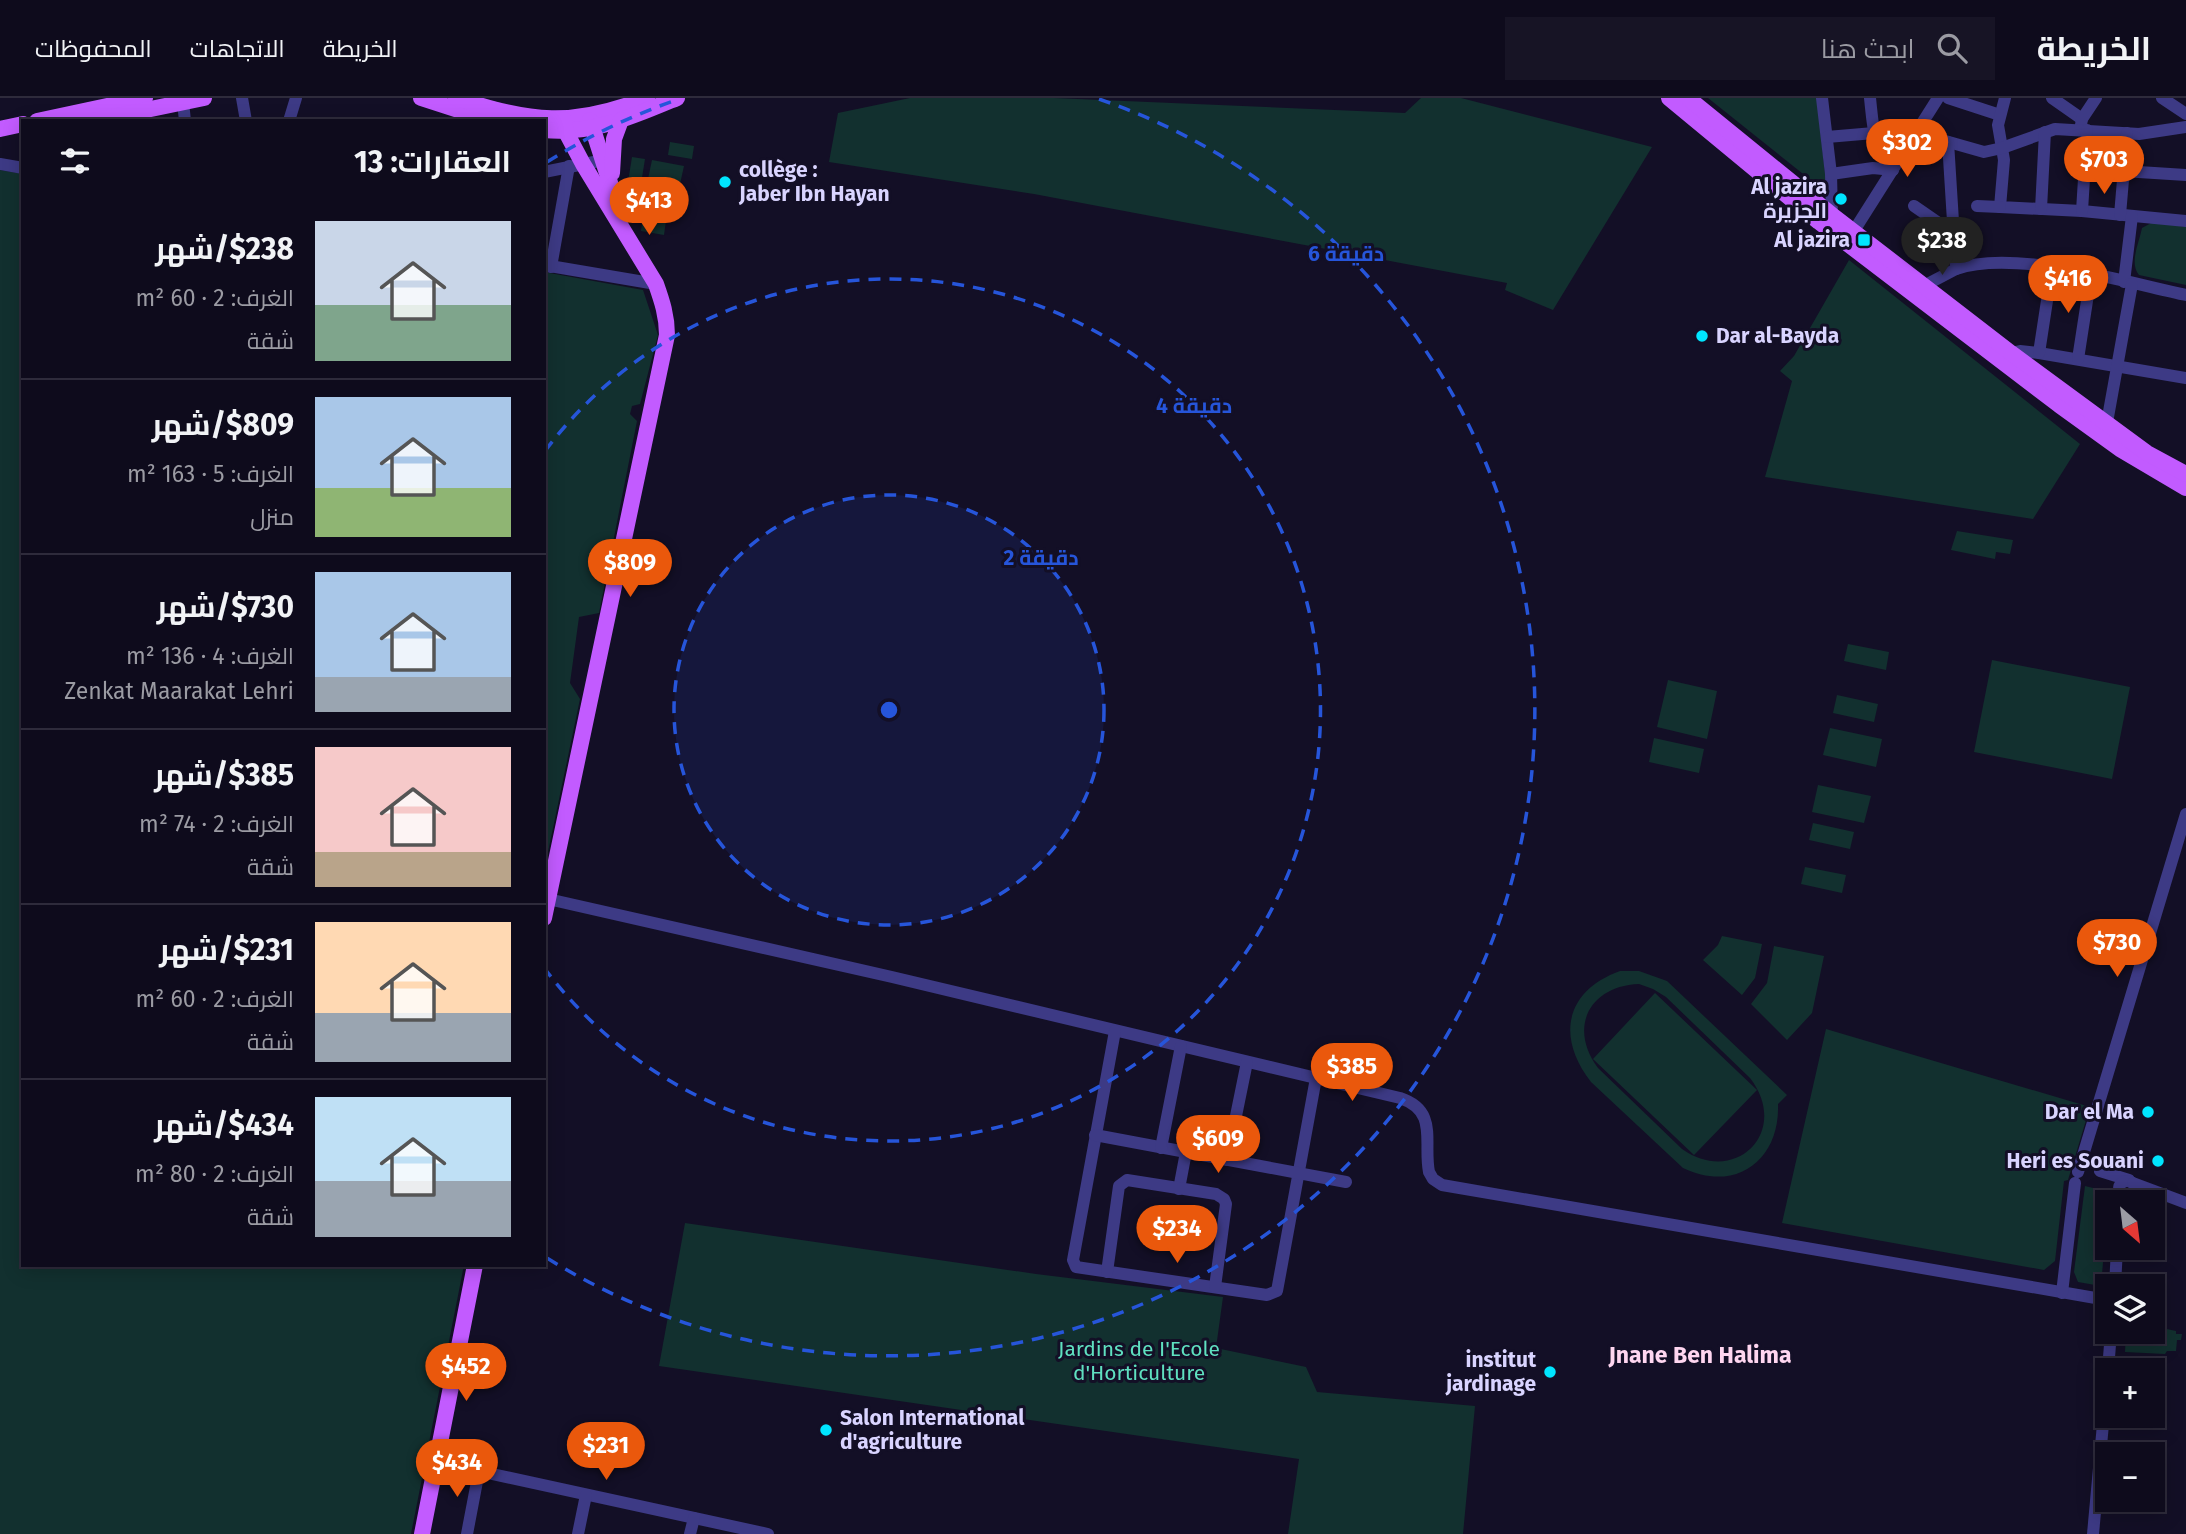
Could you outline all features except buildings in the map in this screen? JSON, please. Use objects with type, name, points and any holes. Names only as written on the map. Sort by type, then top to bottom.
[{"type":"main road","points":[[48,119],[145,98]]},
{"type":"main road","points":[[96,119],[116,106],[204,98]]},
{"type":"main road","points":[[421,98],[498,118],[539,119]]},
{"type":"main road","points":[[456,98],[498,118]]},
{"type":"main road","points":[[591,122],[647,98]]},
{"type":"main road","points":[[546,130],[621,120],[677,98]]},
{"type":"main road","points":[[1669,98],[1918,290],[2092,430],[2186,488]]},
{"type":"main road","points":[[1688,98],[1832,215],[1850,237]]},
{"type":"main road","points":[[608,159],[621,120]]},
{"type":"main road","points":[[546,121],[565,126]]},
{"type":"main road","points":[[591,122],[608,159],[612,189],[611,208]]},
{"type":"main road","points":[[0,129],[21,124]]},
{"type":"main road","points":[[546,908],[667,335],[666,314],[656,284],[611,208],[576,165],[565,126]]},
{"type":"main road","points":[[0,140],[21,135]]},
{"type":"main road","points":[[1918,290],[2011,353],[2147,453],[2186,474]]},
{"type":"main road","points":[[422,1534],[475,1267]]},
{"type":"street","points":[[242,98],[246,119]]},
{"type":"street","points":[[290,119],[296,98]]},
{"type":"street","points":[[1832,215],[1831,174],[1823,99],[1837,98]]},
{"type":"street","points":[[1870,98],[1880,155],[1893,170]]},
{"type":"street","points":[[1850,237],[1938,98]]},
{"type":"street","points":[[1948,98],[2000,115]]},
{"type":"street","points":[[2000,207],[2004,160],[1998,125],[2005,98]]},
{"type":"street","points":[[2052,98],[2083,126]]},
{"type":"street","points":[[2082,211],[2083,126],[2096,98]]},
{"type":"street","points":[[2162,98],[2186,114]]},
{"type":"street","points":[[183,102],[185,119]]},
{"type":"street","points":[[1917,133],[1984,152],[2065,128],[2083,126],[2150,134],[2186,127]]},
{"type":"street","points":[[1827,137],[1874,132]]},
{"type":"street","points":[[2040,209],[2045,132]]},
{"type":"street","points":[[2104,422],[2108,417],[2117,366],[2128,283],[2123,171],[2127,133]]},
{"type":"street","points":[[1948,142],[1956,269]]},
{"type":"street","points":[[546,172],[608,159]]},
{"type":"street","points":[[0,164],[21,168]]},
{"type":"street","points":[[576,165],[548,266],[656,284]]},
{"type":"street","points":[[1831,174],[1873,168],[1893,170]]},
{"type":"street","points":[[2123,171],[2186,175]]},
{"type":"street","points":[[1914,206],[1953,233]]},
{"type":"street","points":[[1977,206],[2082,211],[2186,221]]},
{"type":"street","points":[[1918,290],[1956,269],[1981,263],[2004,262],[2091,275],[2186,295]]},
{"type":"street","points":[[2039,353],[2052,268]]},
{"type":"street","points":[[2078,359],[2091,275]]},
{"type":"street","points":[[2011,353],[2039,353],[2186,376]]},
{"type":"street","points":[[2062,1293],[2082,1155],[2186,814]]},
{"type":"street","points":[[548,899],[892,976],[1400,1098],[1414,1104],[1423,1113],[1427,1124],[1429,1172],[1433,1179],[1442,1185],[2095,1298]]},
{"type":"street","points":[[1115,1031],[1073,1263],[1076,1267],[1266,1295],[1277,1291],[1317,1078]]},
{"type":"street","points":[[1161,1148],[1181,1046]]},
{"type":"street","points":[[1227,1160],[1247,1062]]},
{"type":"street","points":[[1095,1135],[1346,1181]]},
{"type":"street","points":[[1179,1189],[1186,1152]]},
{"type":"street","points":[[2082,1155],[2085,1166],[2096,1170],[2123,1190]]},
{"type":"street","points":[[1107,1272],[1121,1183],[1127,1180],[1216,1194],[1224,1199],[1226,1204],[1215,1287]]},
{"type":"street","points":[[2165,1198],[2186,1203]]},
{"type":"street","points":[[2093,1534],[2103,1428]]},
{"type":"street","points":[[437,1462],[768,1534]]},
{"type":"street","points":[[467,1534],[479,1471]]},
{"type":"street","points":[[578,1534],[586,1494]]},
{"type":"street","points":[[690,1534],[694,1518]]},
{"type":"green space","points":[[910,98],[1054,98],[1405,113],[1421,98],[1461,98],[1652,147],[1553,310],[1505,290],[1507,283],[1034,194],[829,162],[838,113]]},
{"type":"green space","points":[[1708,98],[1817,98],[1827,193]]},
{"type":"green space","points":[[670,142],[694,146],[692,159],[668,155]]},
{"type":"green space","points":[[632,157],[645,159],[641,184],[628,182]]},
{"type":"green space","points":[[652,160],[684,166],[680,184],[648,179]]},
{"type":"green space","points":[[0,170],[21,174],[21,1267],[464,1267],[411,1534],[0,1534]]},
{"type":"green space","points":[[647,188],[670,191],[664,235],[641,231]]},
{"type":"green space","points":[[2153,222],[2186,227],[2186,285],[2139,275],[2136,270],[2135,259],[2142,228]]},
{"type":"green space","points":[[1849,260],[2080,444],[2033,519],[1765,477],[1792,381],[1780,371],[1794,356]]},
{"type":"green space","points":[[546,272],[643,290],[658,335],[640,404],[632,406],[630,414],[637,421],[599,613],[579,617],[570,683],[580,699],[546,861]]},
{"type":"green space","points":[[1957,531],[2013,540],[2010,554],[1996,552],[1995,559],[1951,550]]},
{"type":"green space","points":[[1848,644],[1889,652],[1886,670],[1844,661]]},
{"type":"green space","points":[[1992,660],[2130,687],[2112,779],[1974,752]]},
{"type":"green space","points":[[1668,680],[1717,691],[1707,739],[1657,727]]},
{"type":"green space","points":[[1837,695],[1878,704],[1874,722],[1833,713]]},
{"type":"green space","points":[[1830,728],[1882,739],[1876,767],[1823,755]]},
{"type":"green space","points":[[1654,738],[1704,749],[1699,773],[1649,762]]},
{"type":"green space","points":[[1818,785],[1871,796],[1864,823],[1812,812]]},
{"type":"green space","points":[[1813,823],[1854,832],[1850,849],[1809,840]]},
{"type":"green space","points":[[1805,867],[1846,875],[1842,893],[1801,884]]},
{"type":"green space","points":[[1722,936],[1762,944],[1755,978],[1742,995],[1703,960],[1718,945]]},
{"type":"green space","points":[[1774,946],[1824,956],[1812,1013],[1787,1040],[1751,1004],[1767,983]]},
{"type":"green space","points":[[1620,971],[1639,971],[1667,981],[1787,1095],[1778,1104],[1777,1124],[1771,1142],[1763,1156],[1751,1167],[1720,1177],[1702,1175],[1683,1168],[1591,1082],[1580,1065],[1570,1032],[1577,1003],[1587,990]],"holes":[[[1639,984],[1666,997],[1750,1078],[1761,1098],[1764,1117],[1761,1134],[1752,1148],[1738,1157],[1721,1161],[1702,1159],[1682,1149],[1598,1068],[1589,1053],[1585,1024],[1588,1012],[1596,1001],[1607,992],[1622,987]]]},
{"type":"green space","points":[[1655,993],[1757,1090],[1694,1155],[1593,1059]]},
{"type":"green space","points":[[1826,1029],[2090,1107],[2068,1180],[2064,1181],[2055,1261],[2044,1270],[1782,1223]]},
{"type":"green space","points":[[2085,1186],[2101,1190],[2095,1190],[2095,1260],[2103,1260],[2102,1274],[2095,1274],[2095,1285],[2078,1282],[2074,1272]]},
{"type":"green space","name":"Jardins de I'Ecole d'Horticulture","points":[[685,1223],[1036,1274],[1223,1297],[1216,1348],[1306,1367],[1317,1392],[1475,1406],[1463,1534],[1288,1534],[1299,1459],[659,1366]]},
{"type":"green space","points":[[2165,1329],[2182,1334],[2181,1340],[2177,1340],[2176,1351],[2167,1351],[2165,1354],[2125,1352],[2125,1344],[2165,1344]]},
{"type":"place","name":"collège : Jaber Ibn Hayan","points":[[725,182]]},
{"type":"place","name":"Al jazira الجزيرة","points":[[1841,199]]},
{"type":"place","name":"Al jazira","points":[[1864,240]]},
{"type":"place","name":"Dar al-Bayda","points":[[1702,336]]},
{"type":"place","name":"Dar el Ma","points":[[2148,1112]]},
{"type":"place","name":"Heri es Souani","points":[[2158,1161]]},
{"type":"place","name":"institut jardinage","points":[[1550,1372]]},
{"type":"place","name":"Salon International d'agriculture","points":[[826,1430]]},
{"type":"district","name":"Jnane Ben Halima","points":[[1700,1355]]}]
